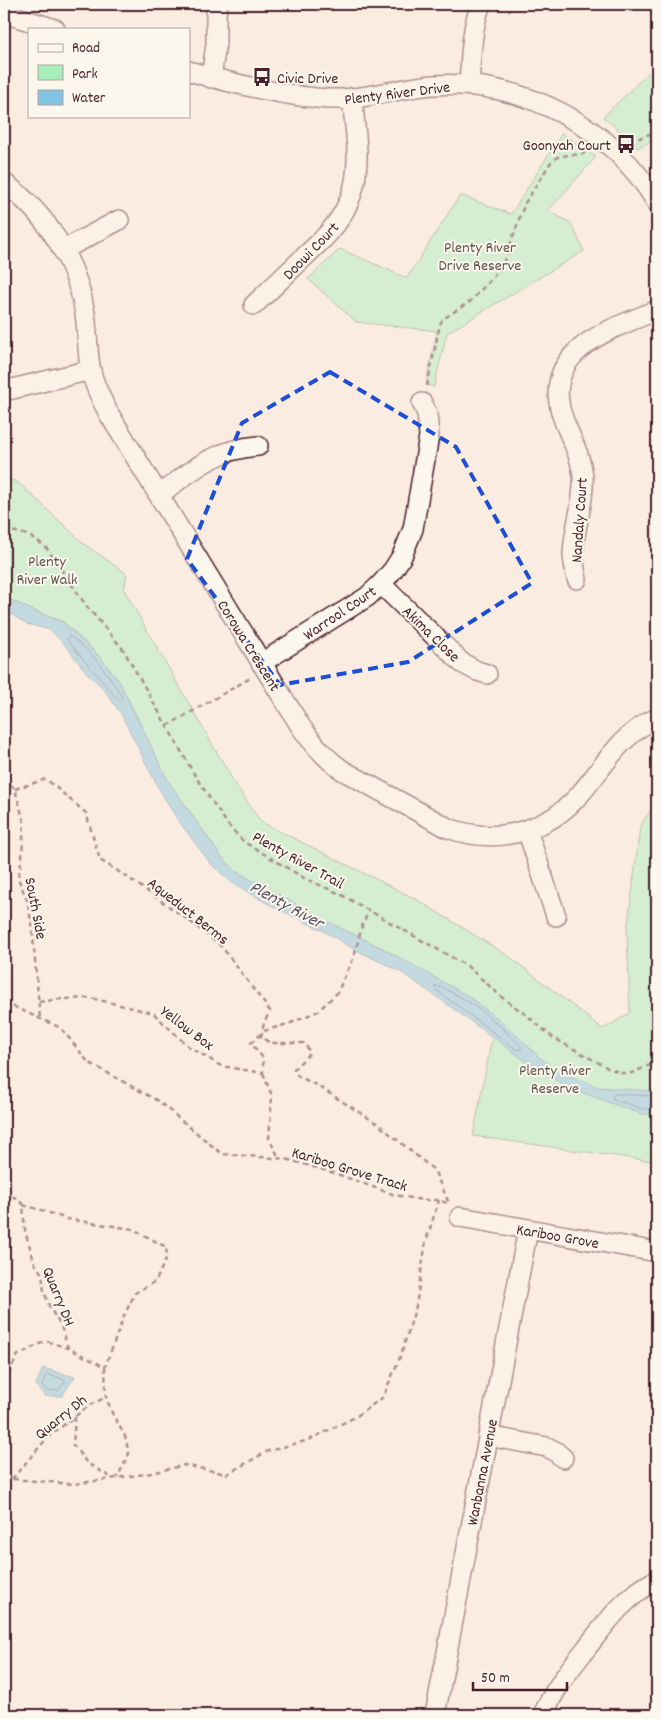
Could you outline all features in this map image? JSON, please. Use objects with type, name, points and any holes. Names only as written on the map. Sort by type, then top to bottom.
[{"type":"street","points":[[469,86],[474,32],[481,4]]},
{"type":"street","points":[[200,74],[207,37],[217,9]]},
{"type":"street","points":[[4,12],[52,28]]},
{"type":"street","name":"Plenty River Drive","points":[[200,74],[245,86],[326,99],[352,98],[418,86],[452,84],[517,95],[557,110],[580,123],[604,141],[641,178],[657,203]]},
{"type":"street","name":"Doowi Court","points":[[254,305],[323,239],[337,224],[345,211],[355,183],[357,164],[352,98]]},
{"type":"street","name":"Corowa Crescent","points":[[4,183],[34,209],[63,250],[76,278],[85,313],[91,370],[109,414],[159,495],[259,669],[320,753],[342,770],[448,828],[460,832],[490,836],[528,830],[547,821],[568,805],[616,748],[637,729],[657,718]]},
{"type":"street","points":[[63,250],[118,220]]},
{"type":"street","name":"Nandaly Court","points":[[577,579],[573,556],[583,478],[579,453],[560,408],[561,376],[573,356],[590,340],[657,310]]},
{"type":"street","points":[[4,391],[91,370]]},
{"type":"street","name":"Warrool Court","points":[[259,669],[355,605],[381,584],[402,556],[413,529],[430,436],[425,394]]},
{"type":"street","points":[[159,495],[201,464],[216,456],[236,448],[258,446]]},
{"type":"street","name":"Akima Close","points":[[381,584],[462,663],[487,674]]},
{"type":"street","points":[[528,830],[556,916]]},
{"type":"street","name":"Kariboo Grove","points":[[455,1208],[528,1229],[657,1252]]},
{"type":"street","name":"Wanbanna Avenue","points":[[434,1715],[528,1229]]},
{"type":"street","points":[[488,1436],[547,1447],[556,1451],[564,1458]]},
{"type":"street","points":[[543,1715],[559,1684],[610,1617],[637,1592],[657,1580]]},
{"type":"path","points":[[631,144],[643,136],[657,132]]},
{"type":"path","points":[[425,394],[440,324],[443,319],[468,304],[502,267],[525,204],[551,162],[559,156],[583,154],[588,149]]},
{"type":"path","name":"Plenty River Trail","points":[[4,531],[30,536],[48,550],[88,608],[127,655],[197,779],[239,838],[296,873],[340,894],[368,912],[467,966],[504,999],[552,1037],[608,1068],[622,1073],[635,1072],[650,1065],[657,1058]]},
{"type":"path","points":[[167,726],[259,669]]},
{"type":"path","name":"South Side","points":[[4,778],[15,789],[24,822],[22,858],[18,878],[27,900],[32,925],[40,1019]]},
{"type":"path","name":"Aqueduct Berms","points":[[15,789],[46,779],[86,813],[100,860],[127,876],[222,947],[270,1011],[264,1023],[262,1033]]},
{"type":"path","points":[[280,1159],[269,1139],[272,1096],[263,1072],[263,1058],[251,1043],[264,1031],[291,1023],[318,1011],[337,993],[354,957],[362,926],[368,912]]},
{"type":"path","name":"Yellow Box","points":[[39,1002],[91,998],[152,1013],[188,1046],[222,1066],[263,1072]]},
{"type":"path","name":"Kariboo Grove Track","points":[[4,1006],[12,1006],[61,1028],[88,1062],[158,1101],[222,1154],[280,1159],[334,1173],[395,1195],[422,1200],[439,1200],[455,1208]]},
{"type":"path","points":[[262,1033],[261,1037],[270,1043],[305,1043],[310,1053],[294,1069],[298,1076],[316,1085],[378,1124],[434,1170],[455,1208]]},
{"type":"path","points":[[4,1193],[14,1197],[23,1205],[67,1220],[133,1229],[166,1247],[167,1256],[156,1281],[135,1293],[124,1316],[105,1367]]},
{"type":"path","points":[[4,1480],[74,1484],[152,1473],[184,1466],[227,1474],[268,1452],[309,1440],[357,1416],[384,1397],[401,1355],[416,1306],[426,1241],[439,1200]]},
{"type":"path","name":"Quarry DH","points":[[23,1205],[25,1231],[35,1264],[42,1274],[44,1291],[50,1308],[60,1326],[68,1348],[105,1367],[106,1397]]},
{"type":"path","points":[[4,1382],[18,1354],[46,1341],[68,1348]]},
{"type":"path","points":[[106,1397],[112,1413],[125,1436],[129,1454],[117,1478]]},
{"type":"path","name":"Quarry Dh","points":[[12,1479],[48,1437],[90,1405],[106,1397]]},
{"type":"path","points":[[75,1417],[73,1444],[87,1463],[112,1478]]},
{"type":"highlighted area","points":[[330,372],[456,447],[532,583],[408,662],[280,685],[187,559],[242,423]]},
{"type":"green space","points":[[657,64],[657,139],[637,148],[603,117]]},
{"type":"green space","name":"Plenty River Drive Reserve","points":[[562,133],[596,157],[548,211],[571,223],[584,251],[447,333],[434,387],[426,384],[437,331],[356,322],[308,279],[340,249],[407,278],[460,195],[511,214]]},
{"type":"green space","points":[[4,477],[19,483],[84,544],[127,574],[124,590],[234,782],[261,822],[416,899],[510,957],[603,1029],[630,1013],[627,931],[640,826],[657,801],[657,1162],[473,1136],[494,1027],[423,972],[382,948],[330,923],[237,872],[220,855],[168,781],[119,681],[99,656],[62,621],[4,597]]},
{"type":"water","name":"Plenty River","points":[[4,597],[62,622],[99,656],[119,681],[168,781],[220,855],[237,872],[330,923],[382,948],[468,996],[505,1024],[539,1057],[561,1073],[599,1087],[651,1091],[657,1089],[657,1114],[643,1114],[630,1110],[575,1090],[542,1073],[401,972],[270,905],[231,882],[211,864],[177,819],[157,785],[121,714],[104,689],[87,673],[65,645],[50,630],[27,624],[4,610]]},
{"type":"water","points":[[43,1368],[75,1377],[62,1396],[44,1396],[36,1385]]},
{"type":"place","name":"Civic Drive","points":[[262,77]]},
{"type":"place","name":"Goonyah Court","points":[[626,144]]},
{"type":"park label","name":"Plenty River Walk","points":[[47,569]]},
{"type":"park label","name":"Plenty River Reserve","points":[[555,1078]]}]
